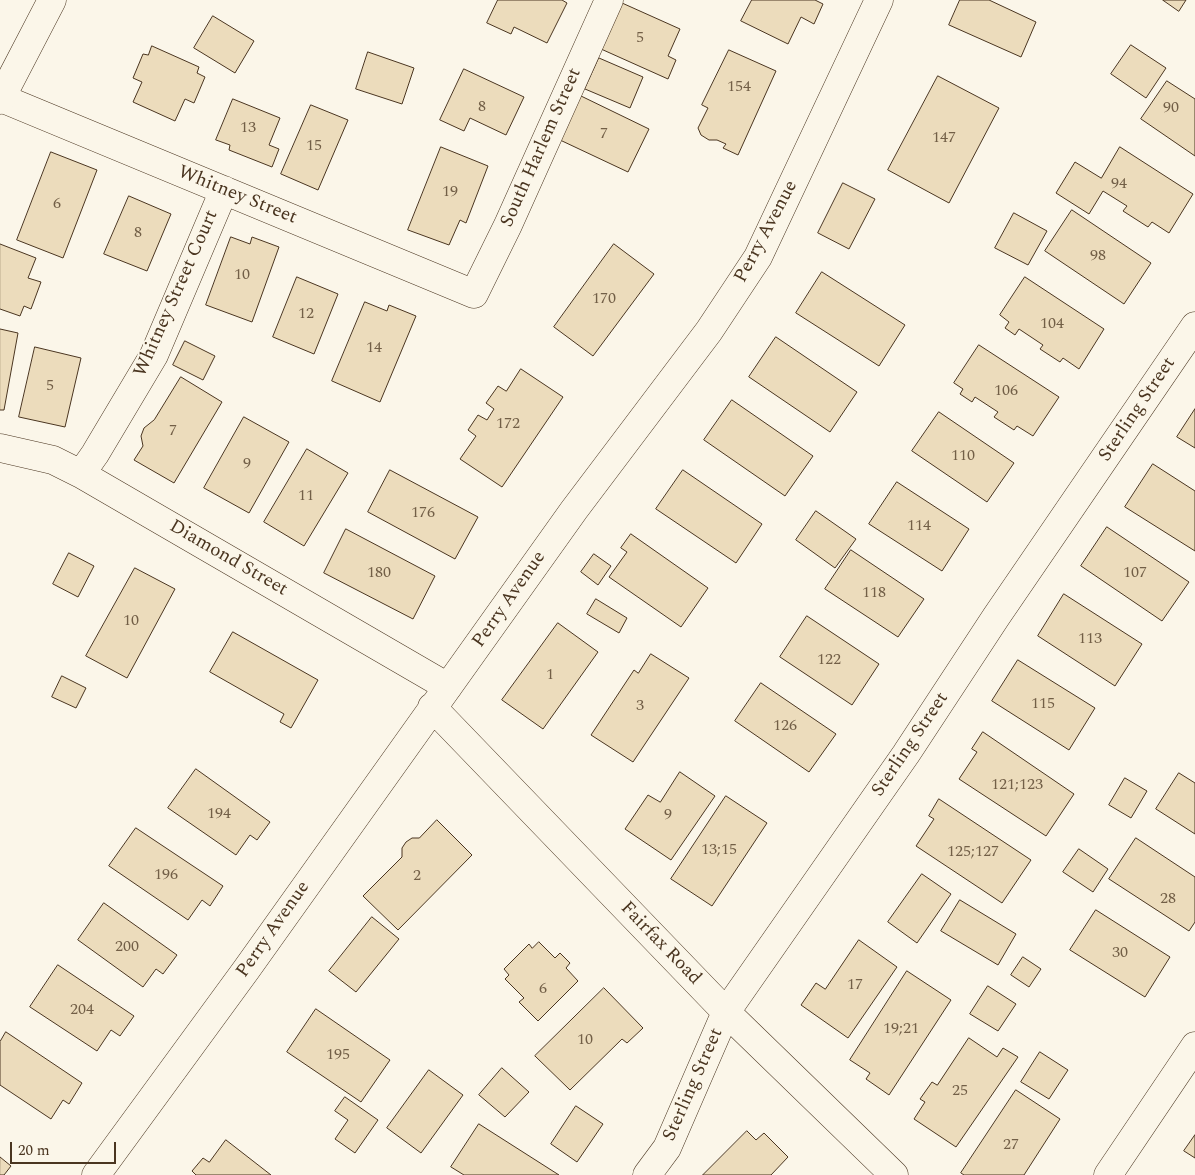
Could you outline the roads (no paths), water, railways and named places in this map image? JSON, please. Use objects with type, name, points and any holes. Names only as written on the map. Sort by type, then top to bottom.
[{"type":"street","points":[[0,99],[52,0]]},
{"type":"street","name":"South Harlem Street","points":[[474,294],[508,226],[609,0]]},
{"type":"street","name":"Perry Avenue","points":[[96,1175],[251,962],[574,510],[709,331],[758,257],[879,0]]},
{"type":"street","name":"Whitney Street","points":[[0,99],[474,294]]},
{"type":"street","name":"Whitney Street Court","points":[[81,474],[154,355],[224,190]]},
{"type":"street","name":"Sterling Street","points":[[647,1175],[667,1148],[726,1012],[901,761],[1195,326]]},
{"type":"street","name":"Diamond Street","points":[[0,448],[53,460],[81,474],[440,697]]},
{"type":"street","name":"Fairfax Road","points":[[440,697],[726,1012],[894,1175]]},
{"type":"street","points":[[1108,1175],[1195,1046]]}]
